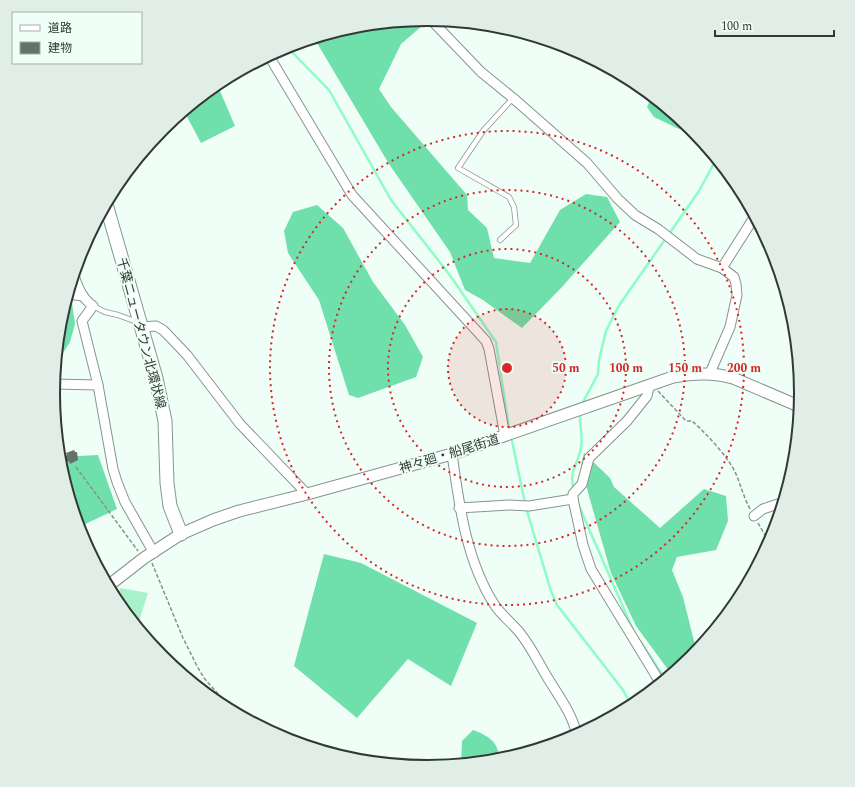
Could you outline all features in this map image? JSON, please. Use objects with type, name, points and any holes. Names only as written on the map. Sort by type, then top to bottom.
[{"type":"main road","name":"千葉ニュータウン北環状線","points":[[108,212],[156,378],[165,421],[167,483],[170,506],[181,534]]},
{"type":"street","points":[[437,26],[481,72],[587,163],[618,199],[635,215],[658,229],[697,259],[722,268],[734,277],[737,294],[730,327],[710,373]]},
{"type":"street","points":[[272,61],[352,195],[486,341],[508,435]]},
{"type":"street","points":[[722,268],[752,221]]},
{"type":"street","points":[[77,285],[86,301],[93,306],[82,321],[98,385],[113,469],[125,502],[149,556]]},
{"type":"street","points":[[74,295],[83,296]]},
{"type":"street","points":[[141,325],[156,326],[168,335],[187,355],[240,424],[307,494]]},
{"type":"street","name":"神々廻・船尾街道","points":[[113,583],[181,534],[239,511],[452,454],[673,378],[692,374],[722,374],[795,404]]},
{"type":"street","points":[[60,384],[98,385]]},
{"type":"street","points":[[459,508],[509,505],[529,506],[575,494],[582,484],[590,458],[627,421],[647,396],[650,386]]},
{"type":"street","points":[[452,454],[459,508],[480,579],[495,606],[521,634],[530,648],[565,706],[576,730]]},
{"type":"street","points":[[575,494],[583,545],[591,569],[658,679]]},
{"type":"street","points":[[754,516],[763,509],[777,504]]},
{"type":"lane","points":[[500,240],[516,225],[514,207],[509,196],[458,168],[482,131],[513,98]]},
{"type":"lane","points":[[93,306],[105,312],[118,314],[141,325]]},
{"type":"path","points":[[650,386],[686,422],[692,421],[700,428],[724,456],[736,473],[744,498],[766,537]]},
{"type":"path","points":[[76,467],[149,556],[196,666],[204,678],[222,698]]},
{"type":"green space","points":[[422,26],[401,44],[379,89],[391,107],[467,195],[468,210],[487,228],[494,258],[530,263],[560,210],[586,194],[607,197],[620,222],[561,288],[522,328],[483,300],[465,290],[450,252],[389,164],[317,43],[356,33],[380,29]]},
{"type":"green space","points":[[220,90],[235,126],[201,143],[187,116]]},
{"type":"green space","points":[[650,101],[681,128],[679,129],[654,117],[647,107]]},
{"type":"green space","points":[[317,205],[343,228],[373,282],[405,325],[423,357],[416,377],[358,398],[349,395],[319,300],[288,253],[284,231],[293,212]]},
{"type":"green space","points":[[72,302],[75,324],[70,342],[62,354],[67,322]]},
{"type":"green space","points":[[584,453],[610,478],[614,487],[660,528],[704,489],[726,496],[728,521],[716,550],[677,557],[672,570],[683,597],[695,645],[669,671],[636,626],[611,573],[581,465]]},
{"type":"green space","points":[[98,455],[117,509],[85,524],[73,489],[66,457]]},
{"type":"green space","points":[[324,554],[361,563],[477,623],[451,686],[408,659],[357,718],[294,666]]},
{"type":"green space","points":[[120,588],[148,593],[139,621],[122,598],[119,593]]},
{"type":"green space","points":[[473,730],[489,738],[495,745],[499,754],[461,759],[462,741]]},
{"type":"building","points":[[74,450],[77,452],[78,460],[70,464],[69,461],[67,462],[66,460],[66,453]]},
{"type":"waterway","points":[[292,52],[329,90],[391,200],[449,274],[496,342],[509,428]]},
{"type":"waterway","points":[[669,234],[699,191],[714,164]]},
{"type":"waterway","points":[[582,404],[598,374],[599,360],[606,331],[618,307],[666,238]]},
{"type":"waterway","points":[[574,490],[572,478],[582,444],[580,417]]},
{"type":"waterway","points":[[512,441],[525,503]]},
{"type":"waterway","points":[[579,506],[634,632]]},
{"type":"waterway","points":[[526,508],[551,591],[557,605],[623,690],[629,701]]},
{"type":"waterway","points":[[640,641],[663,676]]}]
